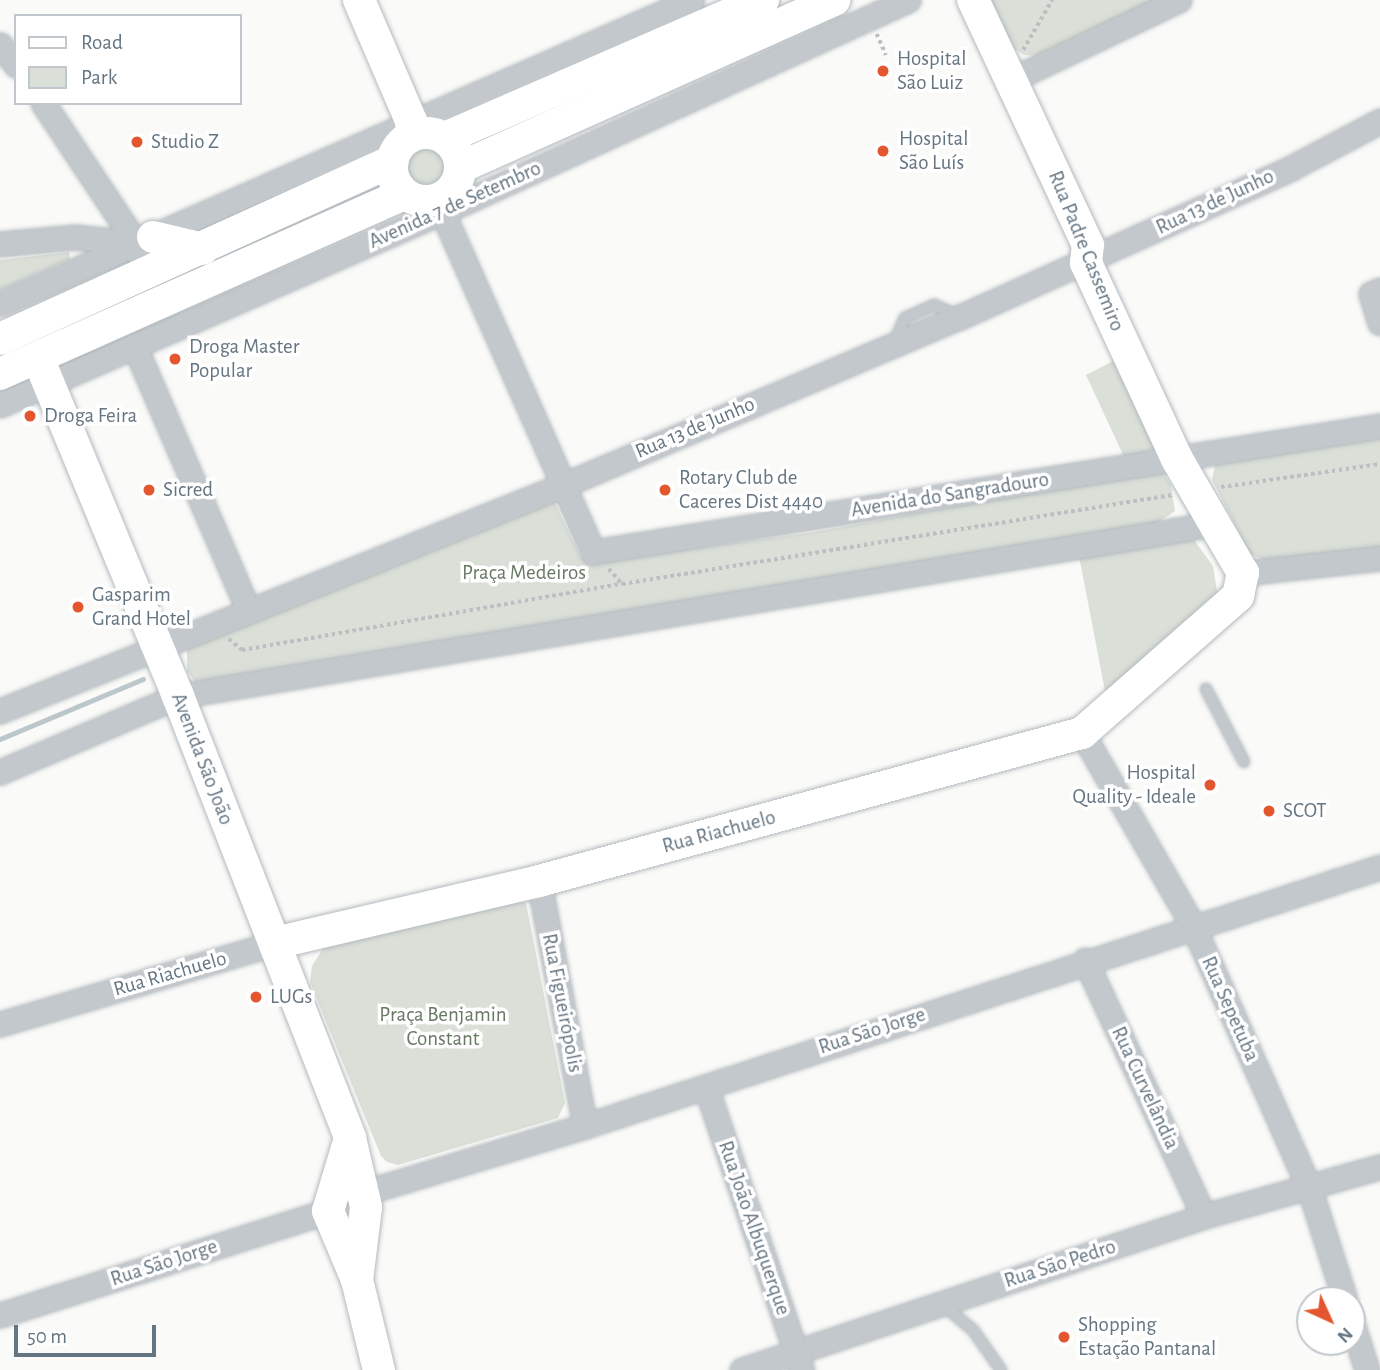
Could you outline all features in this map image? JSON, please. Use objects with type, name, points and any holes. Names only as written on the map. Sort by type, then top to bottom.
[{"type":"main road","points":[[359,0],[412,128]]},
{"type":"main road","name":"Avenida 7 de Setembro","points":[[461,167],[747,30],[834,0]]},
{"type":"main road","name":"Rua Padre Cassemiro","points":[[973,0],[1016,67],[1088,245],[1086,262],[1177,459],[1244,573]]},
{"type":"main road","name":"Avenida 7 de Setembro","points":[[445,138],[593,103]]},
{"type":"main road","points":[[412,128],[445,138],[459,155],[461,167],[454,187],[441,205],[419,201],[404,194],[392,173],[396,150],[412,128]]},
{"type":"main road","points":[[0,340],[146,276],[393,161]]},
{"type":"main road","name":"Avenida 7 de Setembro","points":[[0,374],[43,370],[139,309],[404,194]]},
{"type":"main road","points":[[144,240],[203,249]]},
{"type":"main road","points":[[139,309],[148,292],[146,276]]},
{"type":"main road","name":"Avenida São João","points":[[43,370],[178,696],[350,1138],[344,1207],[357,1280],[379,1370]]},
{"type":"main road","name":"Rua Riachuelo","points":[[275,943],[539,880],[1082,733],[1238,596],[1244,573]]},
{"type":"street","name":"Avenida 7 de Setembro","points":[[0,303],[412,128],[593,103],[692,0]]},
{"type":"street","name":"Avenida 7 de Setembro","points":[[0,405],[43,370],[135,347],[441,205],[593,103],[747,30],[873,16],[908,0]]},
{"type":"street","points":[[1016,67],[1179,0]]},
{"type":"street","points":[[0,45],[14,62]]},
{"type":"street","points":[[44,105],[144,240],[146,276]]},
{"type":"street","name":"Rua 13 de Junho","points":[[0,711],[156,645],[566,484],[960,317],[1086,262],[1380,121]]},
{"type":"street","points":[[441,205],[566,484],[593,552]]},
{"type":"street","points":[[0,244],[75,237],[144,240]]},
{"type":"street","points":[[1380,290],[1371,294],[1380,323]]},
{"type":"street","points":[[135,347],[248,609]]},
{"type":"street","name":"Avenida do Sangradouro","points":[[593,552],[1380,426]]},
{"type":"street","points":[[0,772],[178,696],[1214,524]]},
{"type":"street","points":[[1244,573],[1380,558]]},
{"type":"street","name":"Rua Sepetuba","points":[[1082,733],[1194,928],[1310,1187],[1341,1286]]},
{"type":"street","name":"Rua São Jorge","points":[[0,1315],[344,1207],[1085,960],[1194,928],[1380,867]]},
{"type":"street","name":"Rua Figueirópolis","points":[[539,880],[585,1126]]},
{"type":"street","name":"Rua Riachuelo","points":[[0,1024],[275,943]]},
{"type":"street","name":"Rua Curvelândia","points":[[1085,960],[1204,1216]]},
{"type":"street","name":"Rua João Albuquerque","points":[[706,1087],[799,1361]]},
{"type":"street","name":"Rua São Pedro","points":[[742,1370],[799,1361],[942,1304],[1204,1216],[1380,1167]]},
{"type":"lane","points":[[1206,689],[1244,762]]},
{"type":"lane","points":[[942,1304],[973,1330],[1001,1370]]},
{"type":"path","points":[[1016,67],[1052,0]]},
{"type":"path","points":[[873,16],[886,55]]},
{"type":"path","points":[[1217,488],[1380,464]]},
{"type":"path","points":[[219,640],[230,639],[242,650],[622,584],[1173,495]]},
{"type":"path","points":[[593,552],[622,584]]},
{"type":"green space","points":[[989,0],[1160,0],[1043,56],[1024,55],[1012,47]]},
{"type":"green space","points":[[425,146],[440,152],[446,167],[440,182],[425,188],[410,182],[404,167],[410,152]]},
{"type":"green space","points":[[69,252],[70,259],[0,290],[0,260]]},
{"type":"green space","points":[[1121,357],[1160,443],[1155,454],[1125,459],[1086,375]]},
{"type":"green space","points":[[1380,432],[1380,548],[1267,561],[1250,554],[1212,480],[1216,460]]},
{"type":"green space","name":"Praça Medeiros","points":[[1161,469],[1171,485],[1175,511],[1154,525],[196,683],[187,671],[187,646],[549,501],[554,501],[581,557],[620,558],[808,533]]},
{"type":"green space","points":[[1182,539],[1194,540],[1213,566],[1218,597],[1106,696],[1079,556]]},
{"type":"green space","name":"Praça Benjamin Constant","points":[[511,896],[526,903],[565,1103],[558,1118],[398,1165],[387,1162],[381,1156],[310,982],[312,966],[324,947]]},
{"type":"waterway","points":[[0,739],[143,679]]},
{"type":"place","name":"Hospital São Luiz","points":[[883,71]]},
{"type":"place","name":"Studio Z","points":[[137,142]]},
{"type":"place","name":"Hospital São Luís","points":[[883,151]]},
{"type":"place","name":"Droga Master Popular","points":[[175,359]]},
{"type":"place","name":"Droga Feira","points":[[30,416]]},
{"type":"place","name":"Sicred","points":[[149,490]]},
{"type":"place","name":"Rotary Club de Caceres Dist 4440","points":[[665,490]]},
{"type":"place","name":"Gasparim Grand Hotel","points":[[78,607]]},
{"type":"place","name":"Hospital Quality - Ideale","points":[[1210,785]]},
{"type":"place","name":"SCOT","points":[[1269,811]]},
{"type":"place","name":"LUGs","points":[[256,997]]},
{"type":"place","name":"Shopping Estação Pantanal","points":[[1064,1337]]}]
